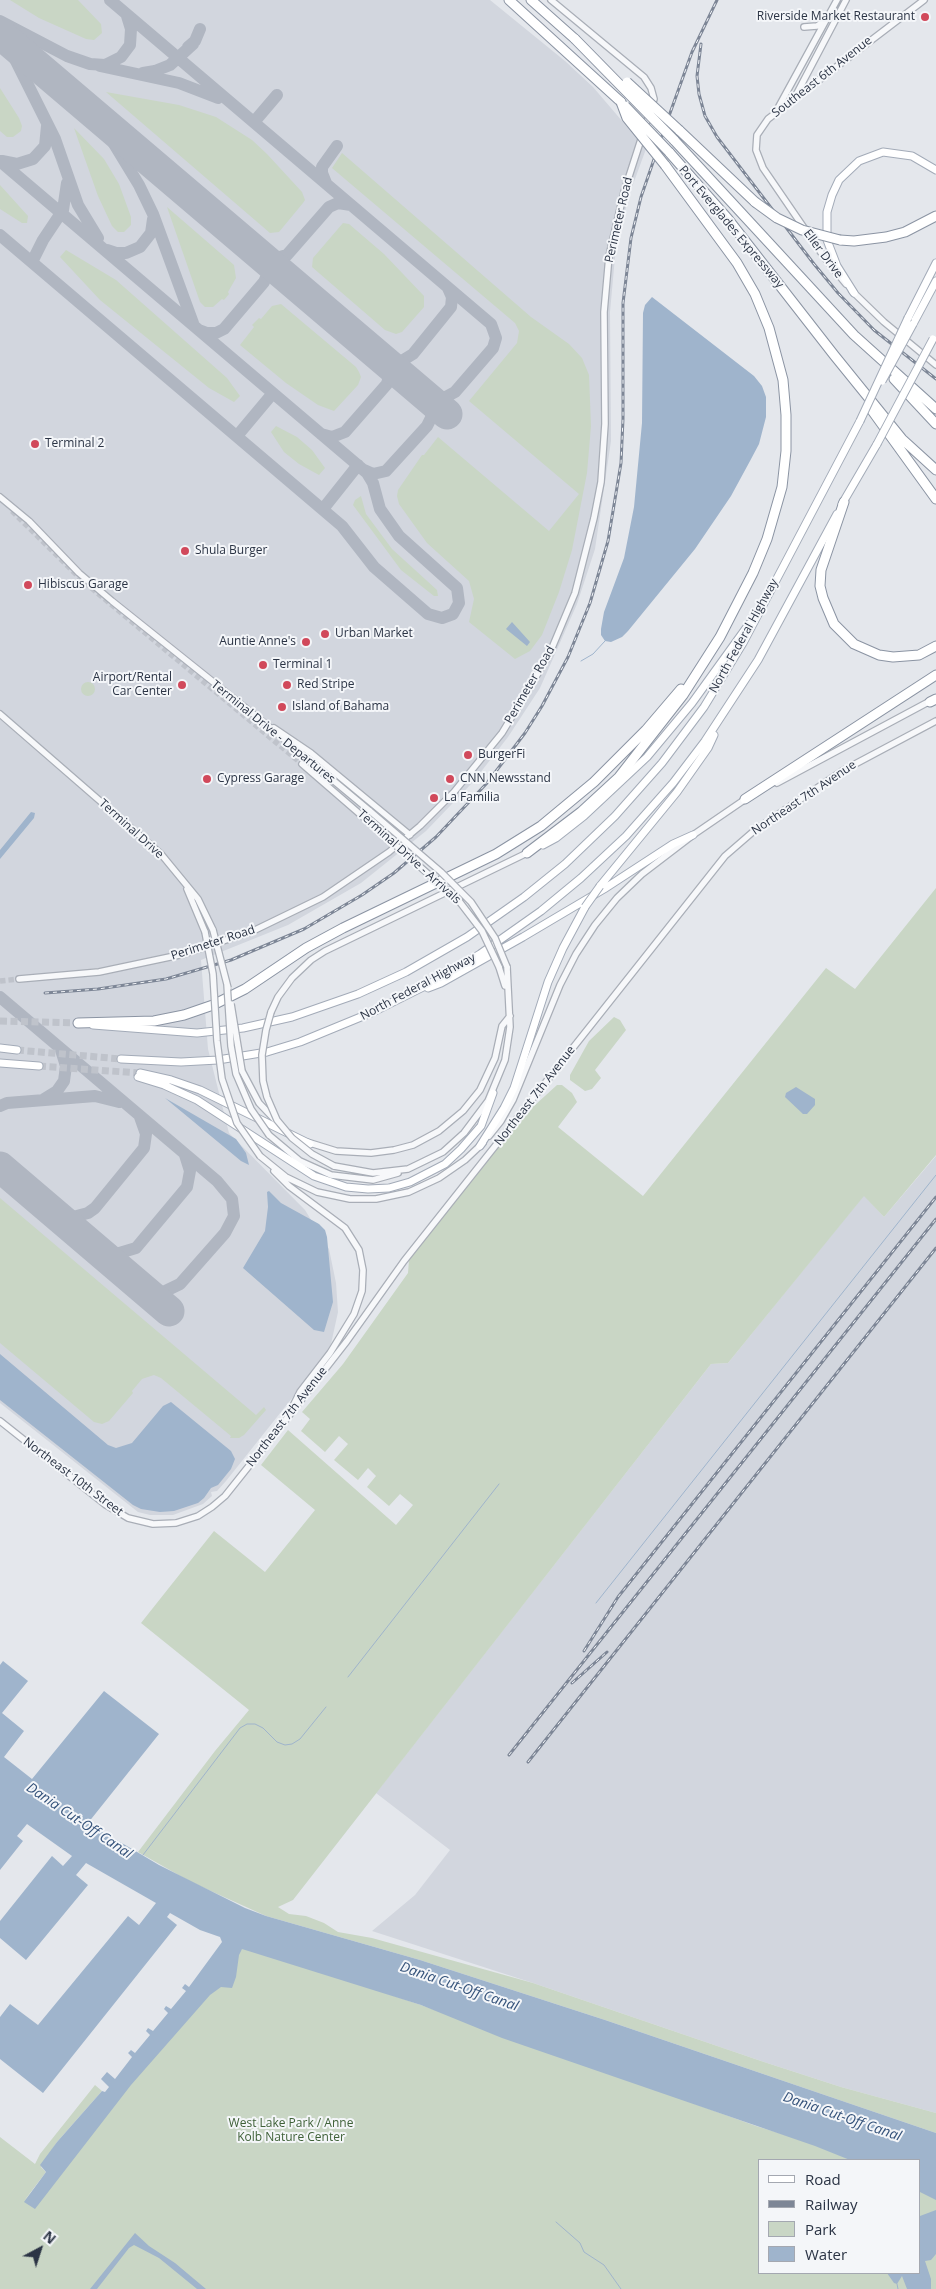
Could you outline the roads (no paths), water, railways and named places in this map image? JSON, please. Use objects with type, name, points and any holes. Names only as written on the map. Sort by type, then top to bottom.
[{"type":"highway","name":"Port Everglades Expressway","points":[[509,0],[621,102],[669,152],[733,226],[902,439],[936,470]]},
{"type":"highway","name":"Port Everglades Expressway","points":[[531,0],[575,39],[674,140],[854,334],[936,409]]},
{"type":"highway","points":[[575,39],[679,130],[755,202],[777,218],[802,230],[840,240],[854,241],[886,237],[905,232],[936,216]]},
{"type":"highway","points":[[527,853],[581,812],[619,777],[668,716],[711,652],[753,573],[773,522],[782,487],[786,451],[785,398],[775,345],[755,294],[727,248],[627,118],[621,102]]},
{"type":"highway","points":[[854,334],[936,424]]},
{"type":"highway","points":[[834,355],[936,499]]},
{"type":"highway","points":[[844,502],[821,570],[820,586],[834,624],[854,644],[879,655],[893,657],[919,655],[936,646]]},
{"type":"highway","points":[[78,1023],[154,1021],[184,1015],[213,1005],[245,989],[306,948],[343,928],[467,869],[511,845],[554,816],[609,768],[659,715],[711,652]]},
{"type":"highway","points":[[745,799],[936,675]]},
{"type":"main road","points":[[854,293],[837,266],[827,240],[826,218],[828,207],[839,180],[859,161],[883,152],[912,156],[936,170]]},
{"type":"main road","points":[[910,321],[936,263]]},
{"type":"main road","name":"North Federal Highway","points":[[78,1023],[188,1033],[259,1025],[309,1012],[358,994],[406,972],[510,908],[551,875],[627,803],[667,757],[704,707],[743,643],[860,421],[910,321],[936,281]]},
{"type":"main road","name":"North Federal Highway","points":[[121,1058],[198,1062],[267,1052],[333,1030],[407,996],[480,954],[541,911],[588,872],[626,836],[662,796],[726,712],[758,660],[935,336]]},
{"type":"main road","points":[[527,853],[556,838],[571,827],[635,769],[692,703],[759,610]]},
{"type":"main road","points":[[480,1146],[514,1088],[548,982],[562,948],[600,886],[686,779],[708,748],[726,712]]},
{"type":"main road","points":[[407,996],[441,983],[604,889],[693,834]]},
{"type":"main road","points":[[0,1048],[17,1050]]},
{"type":"main road","points":[[0,1063],[39,1066]]},
{"type":"main road","points":[[310,1144],[200,1090],[171,1080],[139,1075],[197,1100],[314,1176],[339,1186],[368,1190],[389,1188],[410,1182],[445,1164],[481,1126],[492,1093]]},
{"type":"street","name":"Perimeter Road","points":[[19,979],[98,972],[160,960],[202,949],[246,934],[286,917],[328,894],[364,871],[410,835],[464,781],[510,721],[556,640],[581,574],[594,518],[603,455],[605,414],[604,312],[609,256],[624,192],[653,106],[652,88],[644,77],[550,0]]},
{"type":"street","points":[[776,112],[837,0]]},
{"type":"street","points":[[795,97],[846,0]]},
{"type":"street","name":"Southeast 6th Avenue","points":[[768,119],[924,0]]},
{"type":"street","points":[[804,27],[817,26],[826,19]]},
{"type":"street","name":"Eller Drive","points":[[768,119],[760,127],[756,140],[761,164],[824,257],[854,293],[884,322],[936,365]]},
{"type":"street","name":"Terminal Drive - Departures","points":[[0,497],[32,525],[79,574],[262,721],[451,882],[484,919],[499,946],[507,967],[507,992]]},
{"type":"street","points":[[180,879],[193,901],[205,932],[213,968],[217,1041],[222,1079],[237,1123],[260,1156],[293,1182],[317,1192],[350,1199],[376,1199],[400,1195],[432,1182],[457,1166],[480,1146],[495,1129],[513,1100],[560,985],[585,939],[606,911],[629,886],[693,834],[745,799],[934,699]]},
{"type":"street","points":[[0,714],[12,725]]},
{"type":"street","points":[[0,718],[12,725]]},
{"type":"street","points":[[262,721],[311,753],[410,835]]},
{"type":"street","name":"Northeast 7th Avenue","points":[[180,1522],[204,1512],[225,1496],[342,1347],[404,1261],[725,856],[755,830],[842,771],[936,721]]},
{"type":"street","name":"Terminal Drive","points":[[12,725],[161,854],[198,899],[213,930],[227,984]]},
{"type":"street","name":"Terminal Drive - Arrivals","points":[[302,764],[453,894],[482,931],[499,967],[507,992]]},
{"type":"street","points":[[408,1169],[373,1173],[334,1166],[312,1154],[292,1138],[278,1120],[267,1097],[264,1081],[262,1055],[271,1012],[282,990],[292,978],[318,955],[348,938],[496,870],[527,853]]},
{"type":"street","points":[[227,984],[242,1071],[253,1095],[266,1112],[291,1134],[310,1144],[342,1152],[371,1154],[394,1150],[413,1145],[439,1131],[463,1111],[480,1090],[495,1058],[502,1026],[510,1016]]},
{"type":"street","points":[[227,984],[231,1046],[236,1074],[251,1110],[269,1135],[300,1161],[331,1175],[373,1180],[389,1177],[430,1160],[450,1147],[474,1121],[492,1093],[507,1052],[510,1016],[507,992]]},
{"type":"street","points":[[267,1162],[280,1178],[345,1228],[359,1250],[363,1270],[362,1291],[354,1314],[330,1353],[300,1392],[287,1417]]},
{"type":"street","name":"Northeast 10th Street","points":[[0,1421],[118,1513],[153,1524],[180,1522]]},
{"type":"water","points":[[652,297],[754,376],[762,386],[766,397],[766,417],[759,444],[750,461],[731,496],[695,549],[628,631],[622,637],[611,642],[605,641],[601,635],[601,629],[604,612],[624,558],[634,507],[642,423],[643,313],[645,305]]},
{"type":"water","points":[[512,622],[530,642],[527,646],[506,629]]},
{"type":"water","points":[[31,812],[35,813],[34,818],[0,859],[0,850]]},
{"type":"water","points":[[796,1087],[815,1099],[815,1105],[807,1114],[803,1114],[785,1097],[786,1093]]},
{"type":"water","points":[[165,1098],[236,1139],[246,1153],[249,1165],[241,1161]]},
{"type":"water","points":[[269,1191],[281,1203],[319,1224],[325,1230],[333,1302],[324,1332],[314,1330],[243,1268],[265,1231],[268,1207],[267,1192]]},
{"type":"water","points":[[0,1354],[108,1445],[116,1448],[132,1443],[163,1406],[171,1402],[231,1451],[235,1459],[231,1469],[218,1485],[211,1488],[198,1503],[174,1511],[160,1512],[141,1509],[133,1505],[0,1400]]},
{"type":"water","name":"Dania Cut-Off Canal","points":[[3,1661],[28,1681],[2,1713],[24,1731],[4,1757],[32,1779],[104,1691],[159,1734],[88,1823],[159,1865],[245,1908],[266,1916],[420,1960],[605,2020],[936,2133],[936,2200],[921,2192],[921,2159],[848,2159],[815,2146],[502,2038],[421,2005],[242,1949],[232,1988],[221,1987],[210,1995],[131,2085],[35,2209],[24,2202],[46,2172],[40,2165],[57,2142],[102,2091],[105,2092],[109,2087],[101,2079],[107,2072],[115,2079],[132,2057],[128,2053],[131,2050],[135,2053],[150,2035],[146,2031],[148,2028],[153,2031],[168,2013],[164,2009],[166,2006],[171,2009],[186,1991],[182,1988],[185,1984],[189,1987],[222,1942],[220,1937],[200,1930],[170,1913],[167,1917],[177,1925],[43,2093],[0,2059],[0,2017],[10,2004],[38,2025],[128,1916],[139,1925],[156,1903],[86,1863],[76,1875],[88,1885],[26,1960],[0,1938],[0,1921],[52,1856],[63,1866],[72,1856],[27,1824],[17,1836],[23,1841],[0,1870],[0,1665]]},
{"type":"water","points":[[936,2210],[936,2254],[931,2260],[925,2261],[931,2279],[931,2289],[907,2289],[902,2276],[897,2284],[894,2283],[888,2274],[921,2274],[921,2216]]},
{"type":"water","points":[[135,2233],[149,2246],[175,2263],[206,2289],[197,2289],[159,2258],[134,2245],[129,2248],[97,2289],[90,2289]]},
{"type":"waterway","points":[[581,661],[593,654],[605,641]]},
{"type":"waterway","points":[[596,1603],[936,1175]]},
{"type":"waterway","points":[[348,1677],[499,1484]]},
{"type":"waterway","points":[[143,1855],[240,1728],[247,1724],[255,1724],[263,1728],[277,1742],[285,1745],[292,1744],[300,1739],[326,1707]]},
{"type":"waterway","points":[[556,2222],[580,2243],[584,2252],[604,2265],[621,2289]]},
{"type":"waterway","points":[[897,2284],[898,2289]]},
{"type":"tunnel","points":[[12,511],[82,580],[302,764]]},
{"type":"tunnel","points":[[0,981],[19,979]]},
{"type":"tunnel","points":[[0,1021],[78,1023]]},
{"type":"tunnel","points":[[17,1050],[121,1059]]},
{"type":"tunnel","points":[[39,1066],[139,1073]]},
{"type":"railway","points":[[45,993],[98,989],[166,979],[231,960],[304,929],[362,895],[394,873],[436,837],[487,783],[525,733],[542,706],[568,657],[590,603],[608,541],[621,463],[623,303],[631,238],[641,197],[692,52],[717,0]]},
{"type":"railway","points":[[701,44],[697,76],[699,94],[705,116],[717,137],[838,293],[874,330],[936,379]]},
{"type":"railway","points":[[584,1651],[618,1597],[936,1197]]},
{"type":"railway","points":[[509,1755],[936,1219]]},
{"type":"railway","points":[[528,1762],[936,1248]]},
{"type":"railway","points":[[572,1683],[607,1652]]},
{"type":"place","name":"Riverside Market Restaurant","points":[[925,17]]},
{"type":"place","name":"Terminal 2","points":[[35,444]]},
{"type":"place","name":"Shula Burger","points":[[185,551]]},
{"type":"place","name":"Hibiscus Garage","points":[[28,585]]},
{"type":"place","name":"Urban Market","points":[[325,634]]},
{"type":"place","name":"Auntie Anne's","points":[[306,642]]},
{"type":"place","name":"Terminal 1","points":[[263,665]]},
{"type":"place","name":"Airport/Rental Car Center","points":[[182,685]]},
{"type":"place","name":"Red Stripe","points":[[287,685]]},
{"type":"place","name":"Island of Bahama","points":[[282,707]]},
{"type":"place","name":"BurgerFi","points":[[468,755]]},
{"type":"place","name":"Cypress Garage","points":[[207,779]]},
{"type":"place","name":"CNN Newsstand","points":[[450,779]]},
{"type":"place","name":"La Familia","points":[[434,798]]},
{"type":"park label","name":"West Lake Park / Anne Kolb Nature Center","points":[[291,2131]]}]
